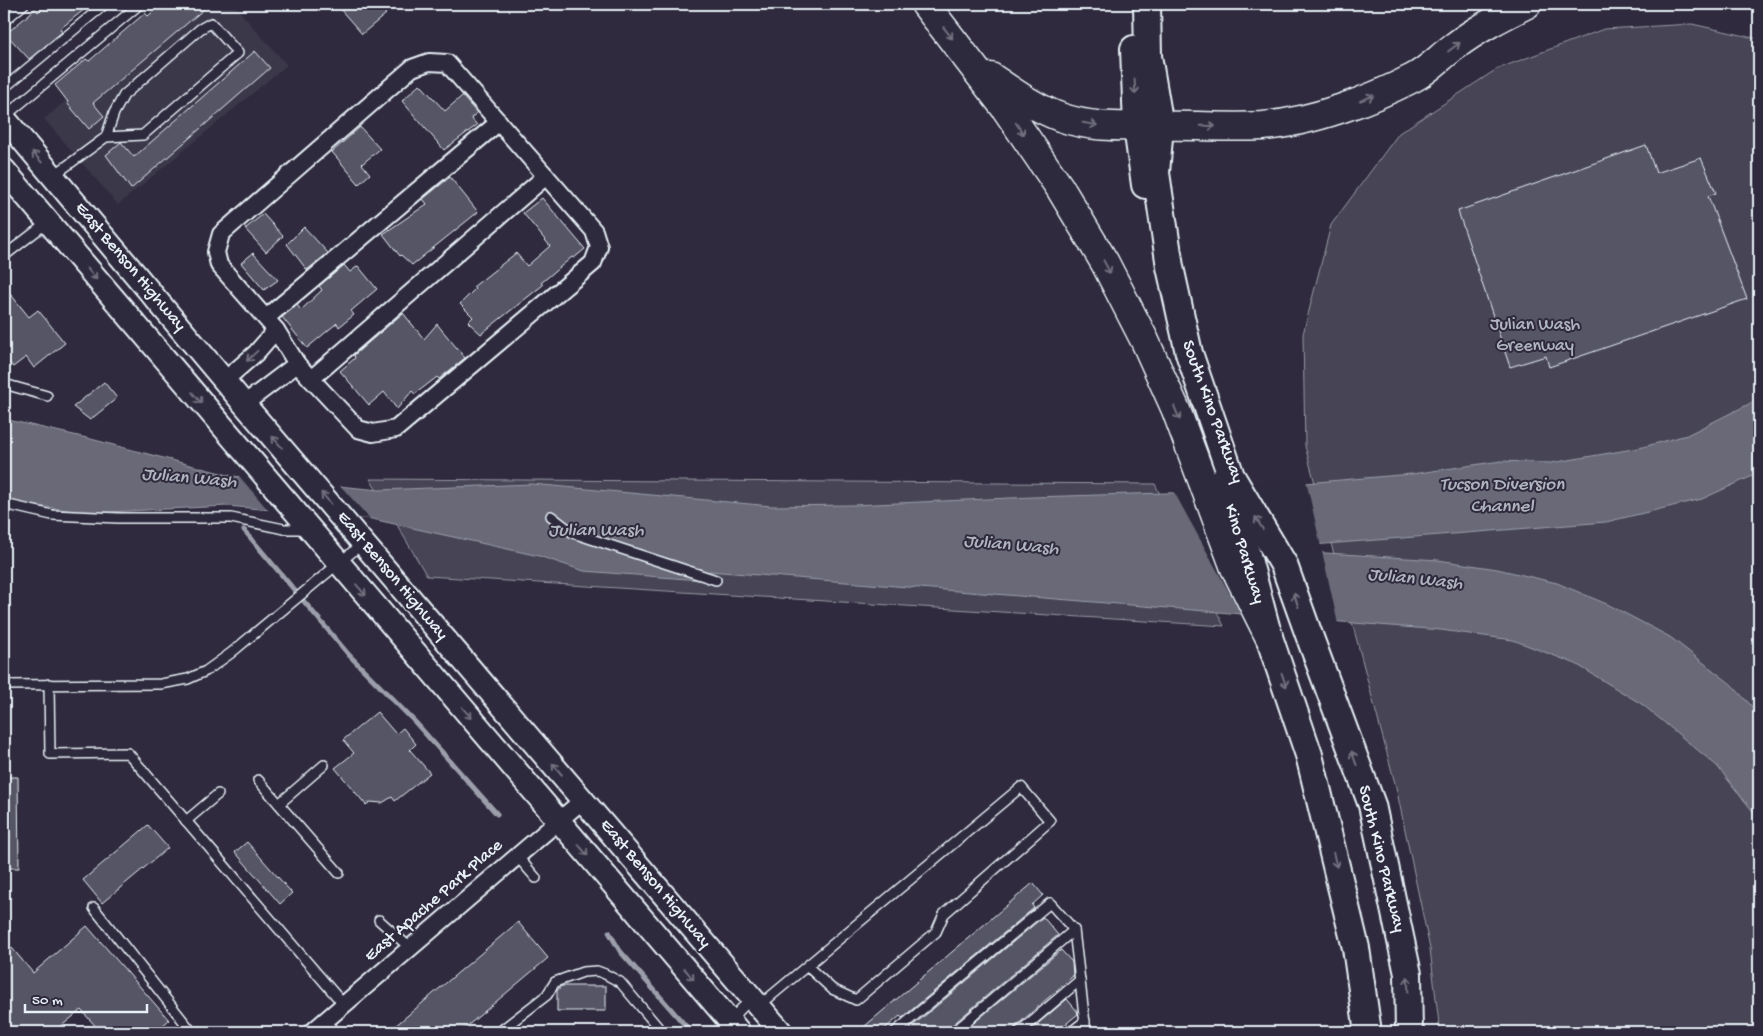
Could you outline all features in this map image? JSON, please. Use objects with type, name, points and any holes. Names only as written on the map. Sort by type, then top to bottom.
[{"type":"highway","points":[[925,4],[1006,109],[1060,188],[1105,263],[1163,380],[1218,475],[1235,568],[1268,634]]},
{"type":"highway","points":[[970,62],[1020,97],[1060,117],[1091,125],[1148,127],[1264,126],[1320,115],[1367,99],[1416,77],[1456,45],[1527,4]]},
{"type":"main road","name":"South Kino Parkway","points":[[1133,4],[1134,82],[1148,127],[1180,318],[1218,475],[1284,565],[1372,805],[1408,974],[1410,1032]]},
{"type":"main road","name":"South Kino Parkway","points":[[1147,4],[1148,127]]},
{"type":"main road","name":"East Benson Highway","points":[[4,117],[244,404],[364,542],[781,1032]]},
{"type":"main road","name":"East Benson Highway","points":[[4,170],[558,820],[729,1029]]},
{"type":"main road","points":[[68,246],[93,223]]},
{"type":"main road","points":[[1268,634],[1309,754],[1356,948],[1368,1032]]},
{"type":"street","points":[[428,62],[447,63],[499,122],[594,231],[599,247],[593,263],[396,429],[374,433],[358,429],[297,364],[271,324],[219,265],[216,252],[221,234],[412,68],[428,62]]},
{"type":"street","points":[[225,380],[256,354],[271,324],[499,122]]},
{"type":"street","points":[[311,378],[546,176]]},
{"type":"street","points":[[244,404],[297,364]]},
{"type":"street","name":"East Apache Park Place","points":[[312,1032],[330,1027],[344,1005],[583,800]]},
{"type":"lane","points":[[4,88],[106,4]]},
{"type":"lane","points":[[4,117],[140,4]]},
{"type":"lane","points":[[4,21],[18,6]]},
{"type":"lane","points":[[53,176],[106,137],[143,135],[238,53],[211,23],[200,29],[124,95],[114,113],[106,137]]},
{"type":"lane","points":[[4,256],[48,222]]},
{"type":"lane","points":[[4,384],[47,396]]},
{"type":"lane","points":[[4,504],[52,515],[118,518],[231,518],[284,529],[302,521]]},
{"type":"lane","points":[[551,516],[573,533],[716,580]]},
{"type":"lane","points":[[4,685],[161,684],[188,679],[206,671],[231,653],[364,542]]},
{"type":"lane","points":[[49,684],[50,754],[128,753],[344,1005]]},
{"type":"lane","points":[[279,804],[324,765]]},
{"type":"lane","points":[[258,780],[338,873]]},
{"type":"lane","points":[[729,1029],[756,1002],[807,966],[1021,787],[1050,821],[944,914],[936,932],[856,1000],[832,989],[807,966]]},
{"type":"lane","points":[[186,821],[218,794]]},
{"type":"lane","points":[[517,856],[536,878]]},
{"type":"lane","points":[[895,1032],[1050,902],[1074,930],[1086,1032]]},
{"type":"lane","points":[[94,908],[192,1032]]},
{"type":"lane","points":[[380,920],[410,948]]},
{"type":"lane","points":[[954,1032],[1074,930]]},
{"type":"lane","points":[[499,1032],[547,994],[555,982],[583,972],[597,971],[620,982],[662,1032]]},
{"type":"lane","points":[[1020,1032],[1080,980]]},
{"type":"lane","points":[[1071,1032],[1085,1021]]},
{"type":"shaded area","points":[[181,4],[233,4],[287,65],[118,205],[44,119]]},
{"type":"green space","name":"Julian Wash Greenway","points":[[1692,24],[1759,39],[1759,1032],[1440,1032],[1430,949],[1396,787],[1305,446],[1303,334],[1331,225],[1399,133],[1497,69],[1604,29]]},
{"type":"green space","points":[[370,479],[1155,484],[1224,626],[427,576]]},
{"type":"water","name":"Julian Wash","points":[[1759,399],[1759,473],[1702,499],[1606,522],[1262,549],[1438,560],[1497,569],[1557,583],[1609,605],[1670,637],[1731,684],[1759,714],[1759,819],[1717,766],[1643,705],[1576,664],[1513,640],[1441,630],[709,571],[700,580],[584,571],[539,556],[372,519],[227,506],[87,513],[26,504],[4,498],[4,419],[87,438],[232,476],[380,490],[532,484],[771,506],[853,505],[1199,492],[1412,474],[1501,461],[1551,463],[1639,448],[1687,435]]},
{"type":"pier","points":[[238,475],[338,483],[370,519],[269,511]]},
{"type":"pier","points":[[1306,480],[1321,547],[1293,549],[1322,551],[1338,624],[1242,616],[1173,490]]},
{"type":"building","points":[[47,4],[91,4],[60,29],[62,32],[29,59],[6,34],[35,9],[38,12]]},
{"type":"building","points":[[162,4],[210,4],[93,103],[104,116],[89,129],[67,103],[55,85],[86,59],[89,61],[145,13],[148,16]]},
{"type":"building","points":[[347,4],[377,4],[386,14],[362,34],[340,9]]},
{"type":"building","points":[[255,51],[270,68],[131,189],[106,155],[121,142],[134,157]]},
{"type":"building","points":[[420,84],[445,111],[462,96],[477,113],[471,118],[477,125],[444,150],[402,101]]},
{"type":"building","points":[[360,127],[380,149],[362,164],[370,174],[359,184],[332,152]]},
{"type":"building","points":[[1646,145],[1656,173],[1701,158],[1716,193],[1708,196],[1747,299],[1549,367],[1546,356],[1510,367],[1458,211]]},
{"type":"building","points":[[450,177],[478,212],[412,265],[400,256],[383,234],[427,204],[423,199]]},
{"type":"building","points":[[542,198],[585,249],[574,258],[572,257],[541,283],[543,285],[481,334],[468,322],[473,317],[460,304],[475,289],[473,287],[516,253],[527,266],[550,246],[523,213]]},
{"type":"building","points":[[263,214],[283,236],[266,252],[245,229]]},
{"type":"building","points":[[304,227],[328,253],[307,270],[287,244]]},
{"type":"building","points":[[253,253],[278,280],[264,290],[241,263]]},
{"type":"building","points":[[344,265],[350,272],[358,266],[377,289],[351,311],[354,315],[339,327],[337,323],[307,348],[282,317],[297,305],[301,310],[322,290],[319,286]]},
{"type":"building","points":[[4,286],[29,317],[38,310],[65,343],[34,368],[26,357],[13,367],[4,356]]},
{"type":"building","points":[[403,313],[424,339],[437,324],[465,358],[439,379],[437,377],[415,394],[412,391],[397,409],[384,392],[369,405],[340,371],[355,358],[354,355]]},
{"type":"building","points":[[104,382],[117,398],[90,420],[73,407]]},
{"type":"building","points":[[377,712],[396,734],[403,728],[416,744],[410,750],[430,773],[395,801],[392,797],[382,803],[370,802],[366,805],[335,768],[354,753],[343,740]]},
{"type":"building","points":[[4,777],[18,777],[19,868],[4,868]]},
{"type":"building","points":[[148,825],[168,848],[102,903],[83,880]]},
{"type":"building","points":[[247,842],[292,893],[280,904],[235,852]]},
{"type":"building","points":[[1033,883],[1043,895],[1032,905],[1034,908],[902,1018],[900,1016],[881,1032],[858,1032]]},
{"type":"building","points":[[1043,917],[1058,935],[950,1027],[948,1032],[914,1032],[910,1028]]},
{"type":"building","points":[[518,922],[548,958],[460,1032],[388,1032]]},
{"type":"building","points":[[87,926],[169,1020],[155,1032],[101,1032],[81,1010],[54,1032],[4,1032],[4,955],[12,948],[33,973]]},
{"type":"building","points":[[1061,950],[1072,962],[1073,976],[1015,1027],[1013,1032],[963,1032]]},
{"type":"building","points":[[561,986],[606,986],[606,1011],[557,1011],[557,991]]},
{"type":"building","points":[[1067,999],[1078,1014],[1056,1032],[1028,1032]]},
{"type":"waterway","points":[[244,530],[349,655],[415,722],[497,814]]},
{"type":"waterway","points":[[609,932],[620,951],[691,1032]]},
{"type":"water label","name":"Tucson Diversion Channel","points":[[1502,496]]}]
